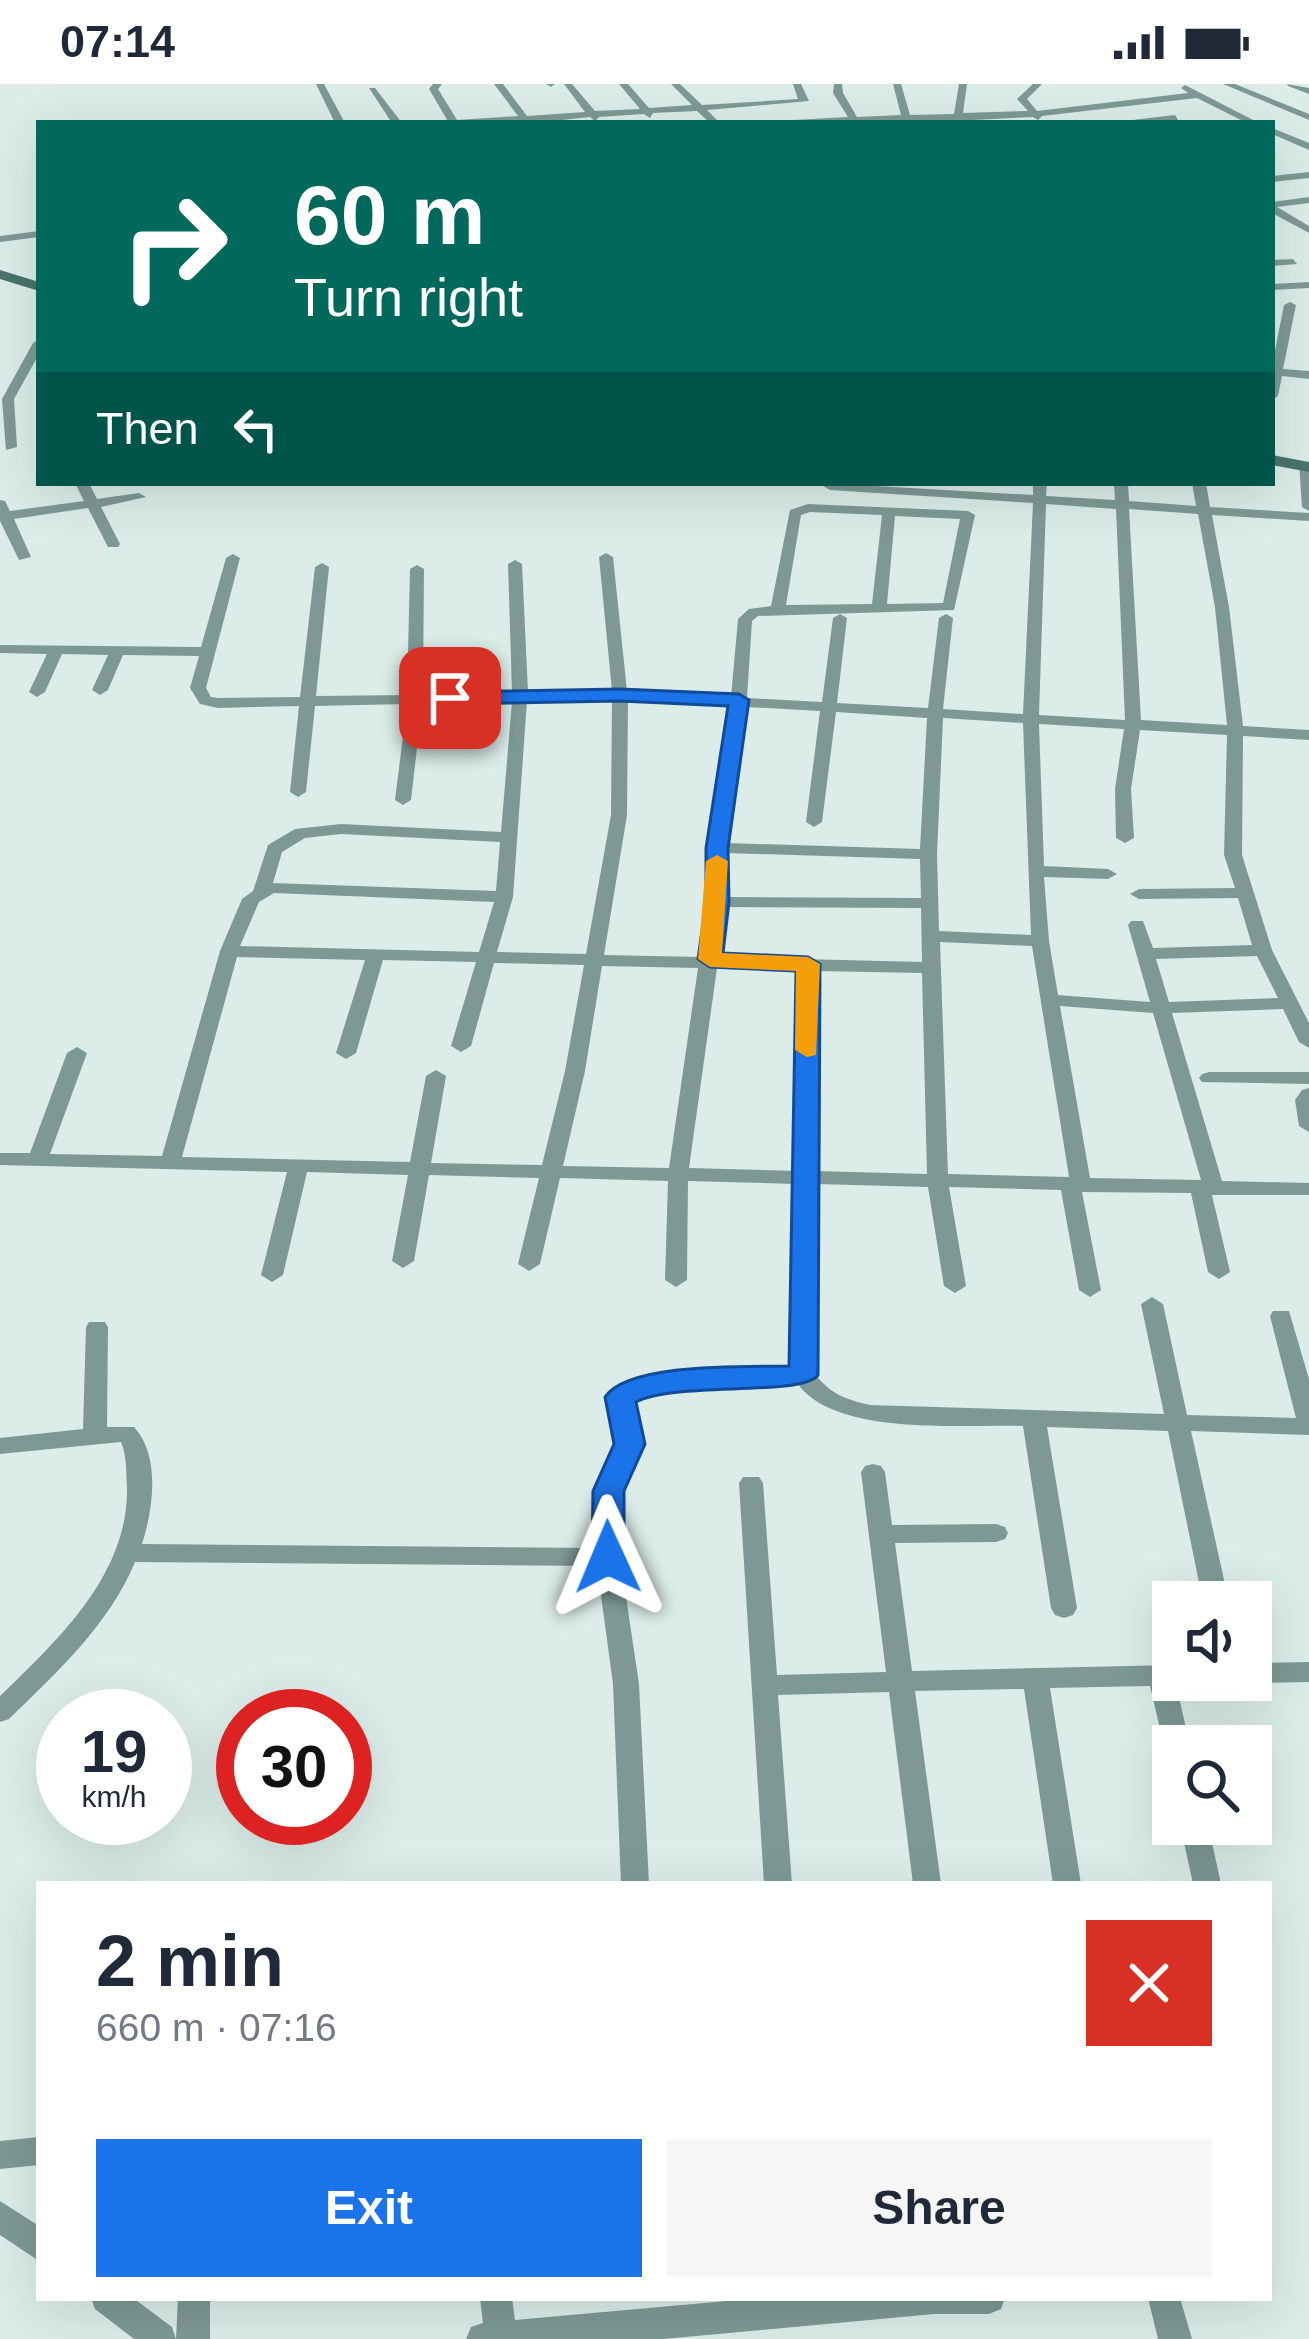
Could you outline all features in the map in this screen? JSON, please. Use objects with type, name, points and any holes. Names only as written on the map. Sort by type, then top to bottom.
[{"type":"street","points":[[320,84],[338,120]]},
{"type":"street","points":[[438,84],[433,89],[453,120]]},
{"type":"street","points":[[498,84],[525,120]]},
{"type":"street","points":[[623,84],[654,120]]},
{"type":"street","points":[[675,84],[712,120]]},
{"type":"street","points":[[751,84],[761,107]]},
{"type":"street","points":[[549,120],[698,105],[761,107],[805,101],[797,84]]},
{"type":"street","points":[[838,84],[838,93],[854,120]]},
{"type":"street","points":[[897,84],[906,120],[986,119],[1197,95]]},
{"type":"street","points":[[958,116],[964,84]]},
{"type":"street","points":[[1038,84],[1022,99],[1032,114],[1043,120]]},
{"type":"street","points":[[1227,84],[1308,113]]},
{"type":"street","points":[[1291,84],[1309,92]]},
{"type":"street","points":[[568,85],[596,118]]},
{"type":"street","points":[[1080,107],[1100,94],[1178,85],[1248,120]]},
{"type":"street","points":[[373,90],[395,120]]},
{"type":"street","points":[[1159,111],[1179,120]]},
{"type":"street","points":[[1270,120],[1308,113]]},
{"type":"street","points":[[1157,120],[1174,118]]},
{"type":"street","points":[[1275,132],[1309,147]]},
{"type":"street","points":[[1275,179],[1309,175]]},
{"type":"street","points":[[1275,206],[1309,200]]},
{"type":"street","points":[[1275,209],[1307,228]]},
{"type":"street","points":[[0,239],[36,234]]},
{"type":"street","points":[[1275,263],[1293,262]]},
{"type":"street","points":[[0,274],[36,286]]},
{"type":"street","points":[[1275,286],[1309,285]]},
{"type":"street","points":[[1291,305],[1276,364],[1309,375]]},
{"type":"street","points":[[11,447],[7,386],[36,347]]},
{"type":"street","points":[[1275,461],[1307,466],[1309,507]]},
{"type":"street","points":[[84,486],[113,544]]},
{"type":"street","points":[[1121,486],[1133,723],[1123,788],[1126,838]]},
{"type":"street","points":[[1200,486],[1235,729],[1233,855],[1263,950],[1309,1042]]},
{"type":"street","points":[[830,487],[1040,490],[1122,503],[1309,517]]},
{"type":"street","points":[[879,608],[898,510],[910,487]]},
{"type":"street","points":[[1040,490],[1031,718],[1035,871],[1040,940],[1090,1290]]},
{"type":"street","points":[[24,557],[2,512],[140,497]]},
{"type":"street","points":[[676,1280],[678,1177],[717,902],[717,848],[739,700],[745,619],[754,612],[778,610],[937,610],[951,605],[968,514],[808,508],[795,513],[778,610]]},
{"type":"street","points":[[529,1264],[574,1071],[619,815],[620,695],[606,557]]},
{"type":"street","points":[[233,558],[198,688],[205,701],[620,695],[1309,734]]},
{"type":"street","points":[[460,1046],[504,897],[520,697],[514,564]]},
{"type":"street","points":[[298,792],[322,567]]},
{"type":"street","points":[[403,800],[415,698],[417,568]]},
{"type":"street","points":[[814,822],[840,618]]},
{"type":"street","points":[[946,618],[935,713],[928,854],[938,1182],[955,1286]]},
{"type":"street","points":[[0,649],[206,652]]},
{"type":"street","points":[[38,692],[57,649]]},
{"type":"street","points":[[100,690],[118,650]]},
{"type":"street","points":[[260,892],[274,849],[311,831],[508,837]]},
{"type":"street","points":[[717,848],[928,854]]},
{"type":"street","points":[[1035,871],[1108,874]]},
{"type":"street","points":[[170,1166],[229,951],[251,899],[283,886],[504,897]]},
{"type":"street","points":[[1139,894],[1246,893]]},
{"type":"street","points":[[717,902],[929,903]]},
{"type":"street","points":[[1137,925],[1207,1188],[1219,1271]]},
{"type":"street","points":[[931,936],[1040,940]]},
{"type":"street","points":[[1145,954],[1263,950]]},
{"type":"street","points":[[229,951],[710,959],[932,968]]},
{"type":"street","points":[[346,1054],[376,952]]},
{"type":"street","points":[[808,964],[804,1375],[814,1392],[834,1406],[870,1413],[1309,1424],[1281,1316]]},
{"type":"street","points":[[1048,1000],[1162,1008],[1288,1003]]},
{"type":"street","points":[[38,1160],[76,1053]]},
{"type":"street","points":[[403,1261],[436,1076]]},
{"type":"street","points":[[1209,1078],[1309,1078]]},
{"type":"street","points":[[1309,1094],[1304,1100],[1309,1126]]},
{"type":"street","points":[[0,1160],[1309,1189]]},
{"type":"street","points":[[272,1275],[298,1168]]},
{"type":"street","points":[[1152,1304],[1211,1581]]},
{"type":"street","points":[[95,1434],[97,1327]]},
{"type":"street","points":[[635,1881],[626,1684],[608,1557],[608,1491],[630,1444],[620,1397],[638,1388],[680,1381],[745,1374],[804,1375]]},
{"type":"street","points":[[1034,1419],[1064,1608]]},
{"type":"street","points":[[0,1446],[126,1433],[135,1442],[141,1484],[125,1553],[103,1602],[54,1660],[0,1712]]},
{"type":"street","points":[[873,1472],[927,1881]]},
{"type":"street","points":[[751,1484],[778,1881]]},
{"type":"street","points":[[881,1534],[996,1533]]},
{"type":"street","points":[[125,1553],[608,1557]]},
{"type":"street","points":[[1272,1673],[1309,1672]]},
{"type":"street","points":[[764,1685],[1152,1675]]},
{"type":"street","points":[[1035,1678],[1067,1881]]},
{"type":"street","points":[[1199,1845],[1206,1881]]},
{"type":"street","points":[[0,2155],[36,2151]]},
{"type":"street","points":[[0,2216],[36,2244]]},
{"type":"street","points":[[111,2301],[160,2339]]},
{"type":"street","points":[[193,2339],[194,2301]]},
{"type":"street","points":[[496,2301],[500,2338]]},
{"type":"street","points":[[483,2339],[734,2330],[933,2301]]},
{"type":"street","points":[[1165,2301],[1175,2339]]},
{"type":"slow traffic","points":[[717,861],[710,959],[808,964],[807,1050]]},
{"type":"route","points":[[450,698],[620,695],[739,700],[717,848],[710,959],[808,964],[804,1375],[701,1378],[638,1388],[620,1397],[630,1444],[608,1491],[608,1557]]}]
